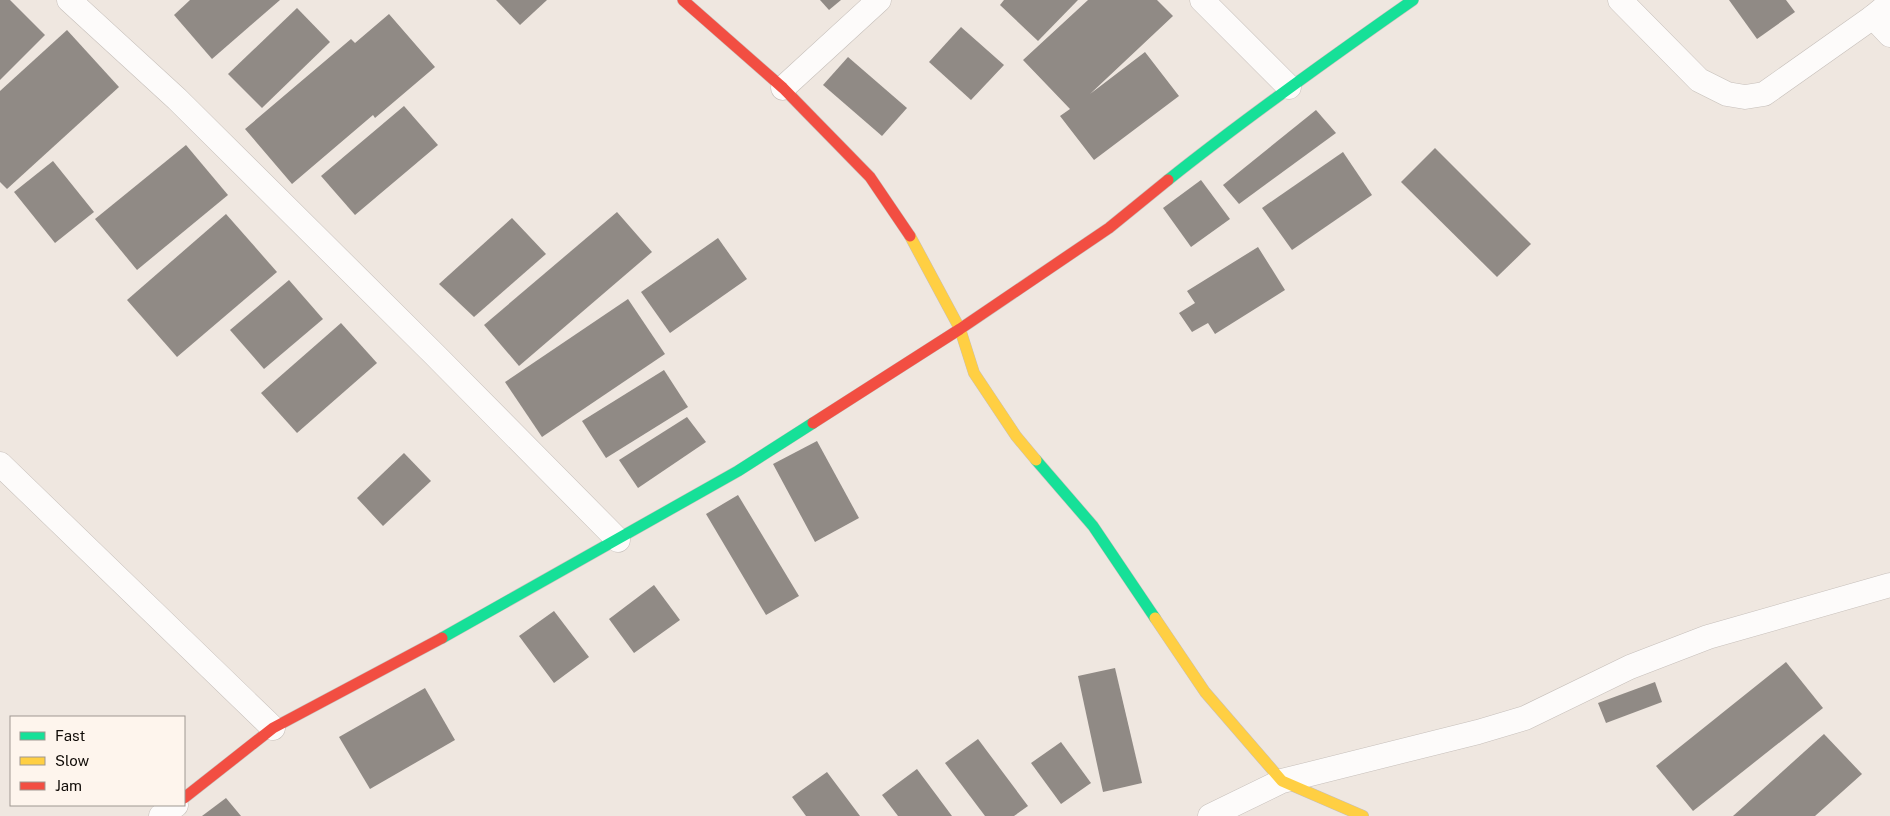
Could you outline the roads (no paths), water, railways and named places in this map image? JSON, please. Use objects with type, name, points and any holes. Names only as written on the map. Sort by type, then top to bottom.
[{"type":"street","points":[[683,0],[782,88],[870,177],[903,225],[960,329],[974,372],[1016,436],[1093,526],[1205,692],[1282,780],[1363,816]]},
{"type":"street","points":[[782,88],[879,0]]},
{"type":"street","points":[[1202,0],[1289,87]]},
{"type":"street","points":[[185,797],[273,728],[422,650],[738,471],[960,329],[1109,228],[1218,140],[1289,87],[1413,0]]},
{"type":"street","points":[[1620,0],[1699,80],[1727,94],[1745,97],[1764,94],[1882,10],[1890,35]]},
{"type":"street","points":[[77,3],[434,354],[618,540]]},
{"type":"street","points":[[0,464],[273,728]]},
{"type":"street","points":[[1210,816],[1282,780],[1478,732],[1525,718],[1630,667],[1708,637],[1890,585]]},
{"type":"street","points":[[162,816],[175,806]]}]
